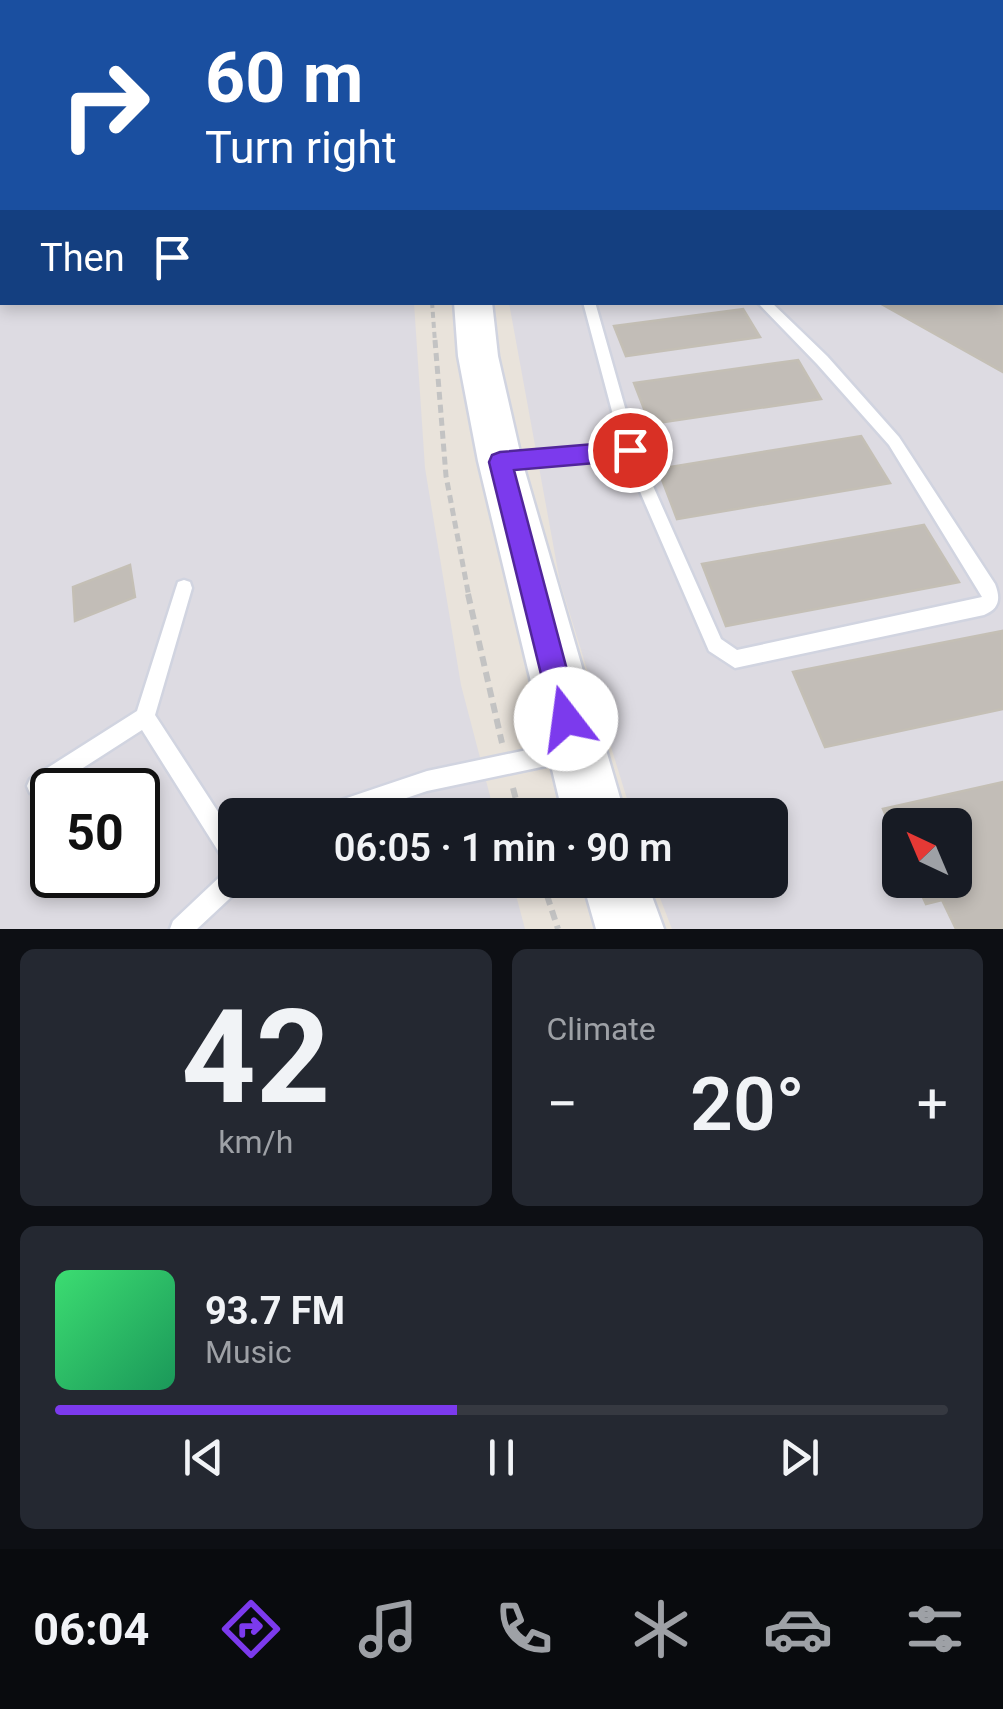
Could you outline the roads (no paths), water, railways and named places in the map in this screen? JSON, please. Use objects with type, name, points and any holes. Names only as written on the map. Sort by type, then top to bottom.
[{"type":"main road","points":[[473,305],[478,356],[500,462],[589,798]]},
{"type":"main road","points":[[620,898],[630,929]]},
{"type":"lane","points":[[590,305],[630,450],[714,645],[734,659],[984,608],[991,600],[894,441],[822,360],[766,305]]},
{"type":"lane","points":[[500,462],[630,450]]},
{"type":"lane","points":[[65,768],[146,717],[184,588]]},
{"type":"lane","points":[[146,717],[218,830]]},
{"type":"lane","points":[[376,798],[427,781],[574,750]]},
{"type":"lane","points":[[181,929],[218,894]]}]
